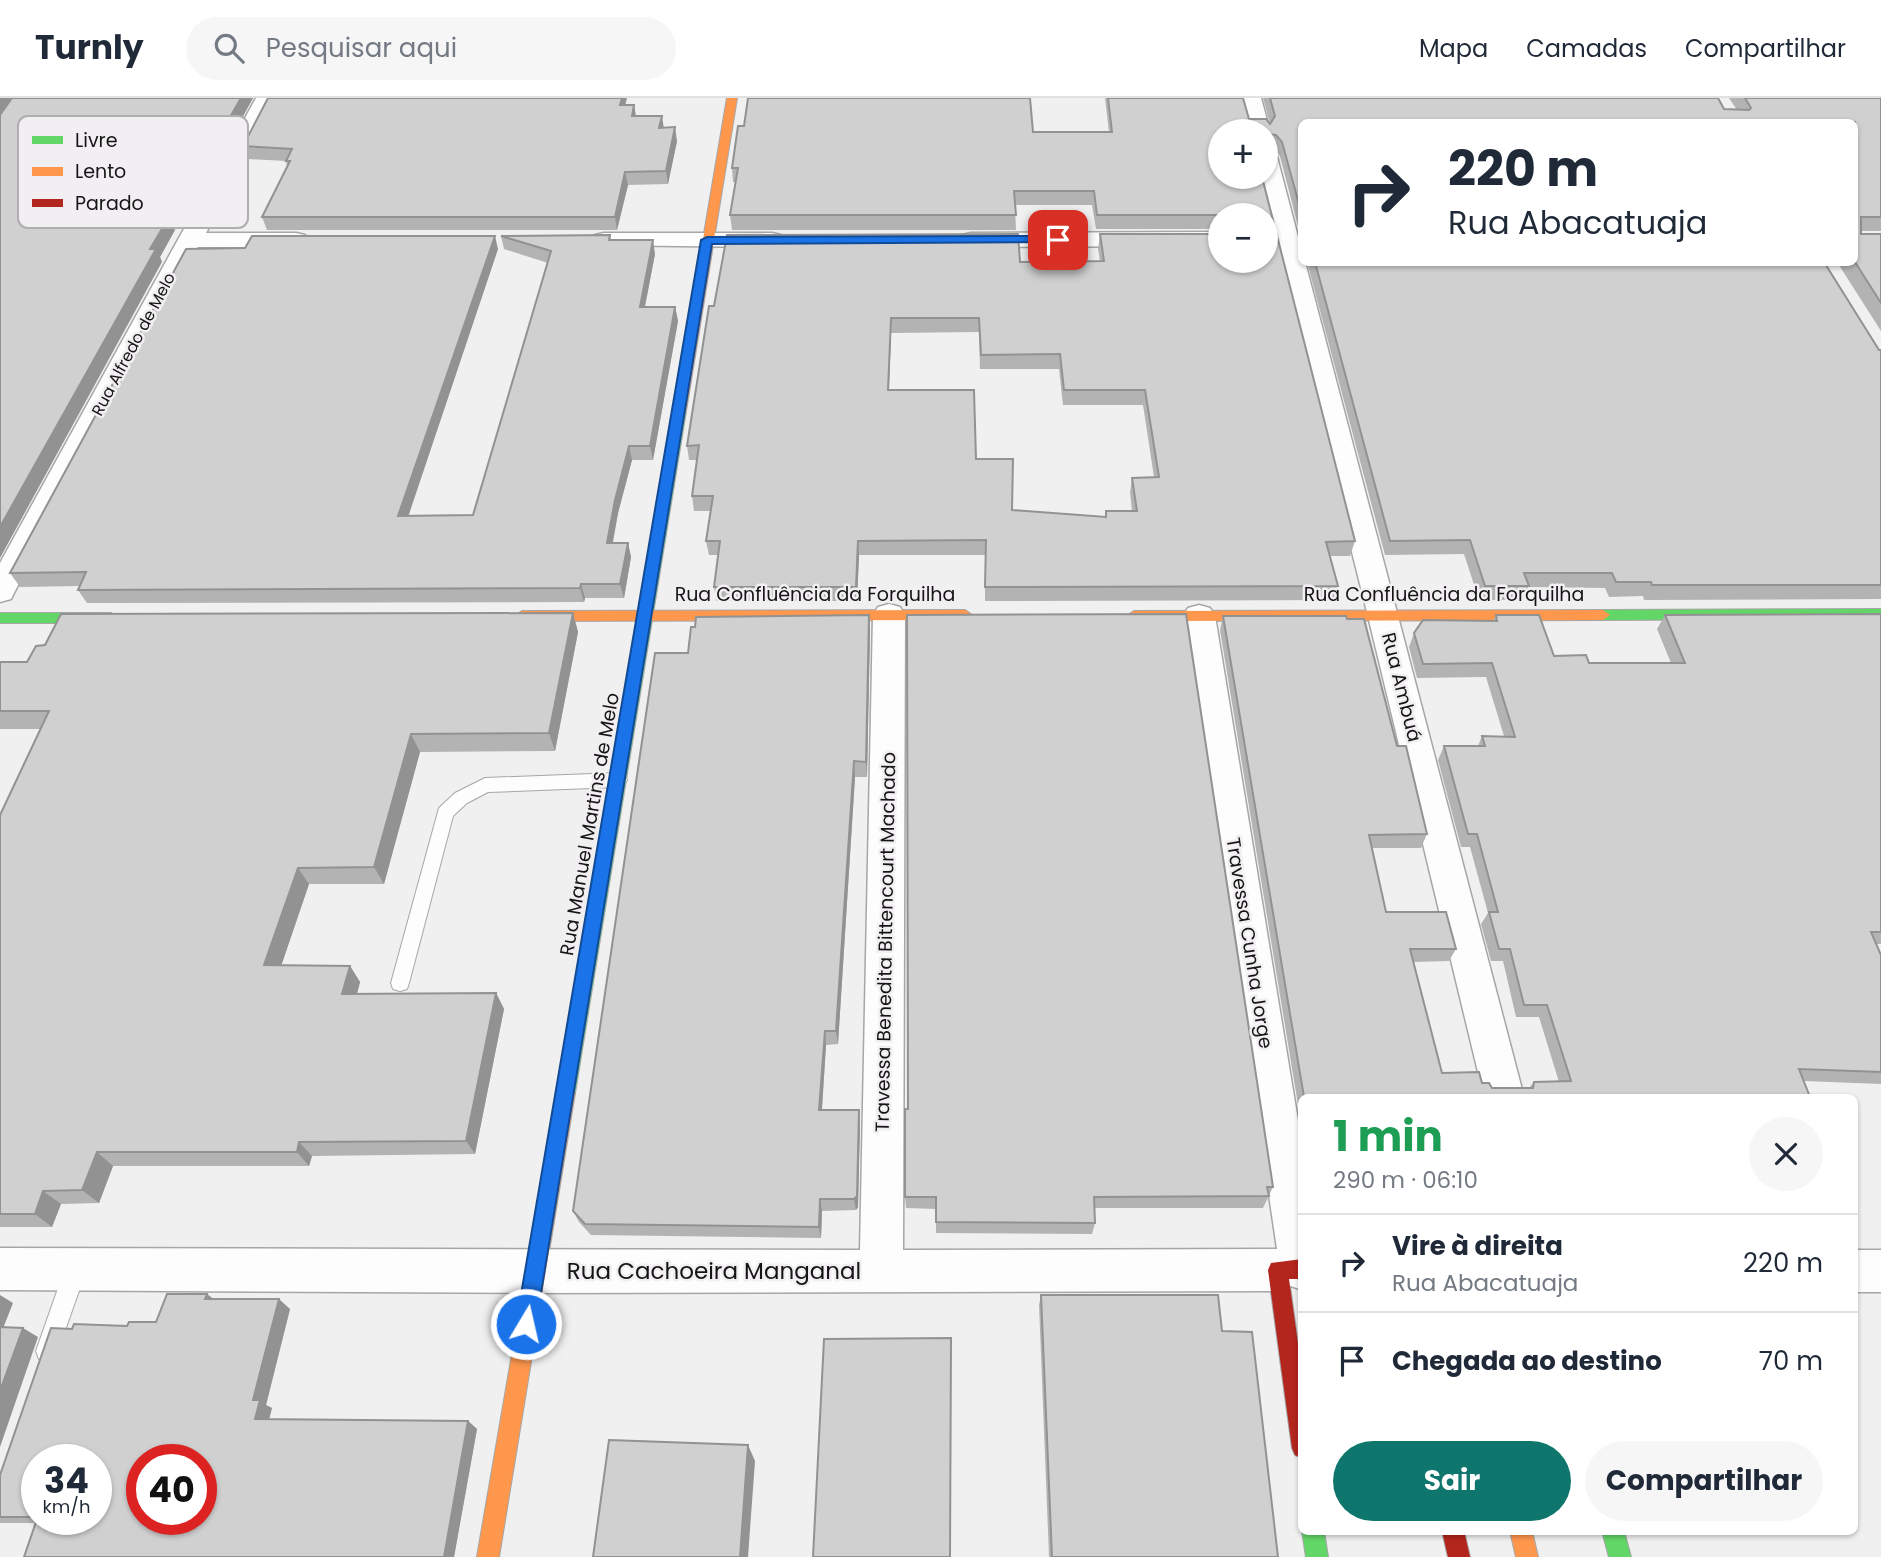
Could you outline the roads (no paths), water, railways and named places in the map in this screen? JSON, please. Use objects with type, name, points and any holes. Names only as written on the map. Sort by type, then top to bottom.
[{"type":"street","name":"Rua Alfredo de Melo","points":[[248,133],[267,98]]},
{"type":"street","name":"Rua Manuel Martins de Melo","points":[[488,1557],[732,98]]},
{"type":"street","points":[[1250,98],[1256,119]]},
{"type":"street","name":"Rua Ambuá","points":[[1273,189],[1384,616],[1503,1094]]},
{"type":"street","name":"Rua Alfredo de Melo","points":[[0,591],[197,228]]},
{"type":"street","points":[[942,240],[1208,239]]},
{"type":"street","points":[[190,240],[316,240]]},
{"type":"street","points":[[581,240],[790,240]]},
{"type":"street","name":"Rua Confluência da Forquilha","points":[[1118,616],[1881,614]]},
{"type":"street","name":"Travessa Benedita Bittencourt Machado","points":[[881,1270],[889,615]]},
{"type":"street","name":"Rua Confluência da Forquilha","points":[[509,616],[983,615]]},
{"type":"street","name":"Travessa Cunha Jorge","points":[[1199,616],[1294,1269]]},
{"type":"street","points":[[0,618],[124,618]]},
{"type":"street","name":"Rua Cachoeira Manganal","points":[[0,1269],[534,1272],[1294,1269]]},
{"type":"street","points":[[1294,1269],[1298,1358]]},
{"type":"street","points":[[1858,1271],[1881,1271]]},
{"type":"street","points":[[1314,1535],[1317,1557]]},
{"type":"street","points":[[1454,1535],[1459,1557]]},
{"type":"street","points":[[1522,1535],[1527,1557]]},
{"type":"street","points":[[1614,1535],[1619,1557]]},
{"type":"lane","points":[[400,983],[445,813],[461,798],[485,785],[618,780]]},
{"type":"lane","points":[[40,1372],[76,1268]]}]
